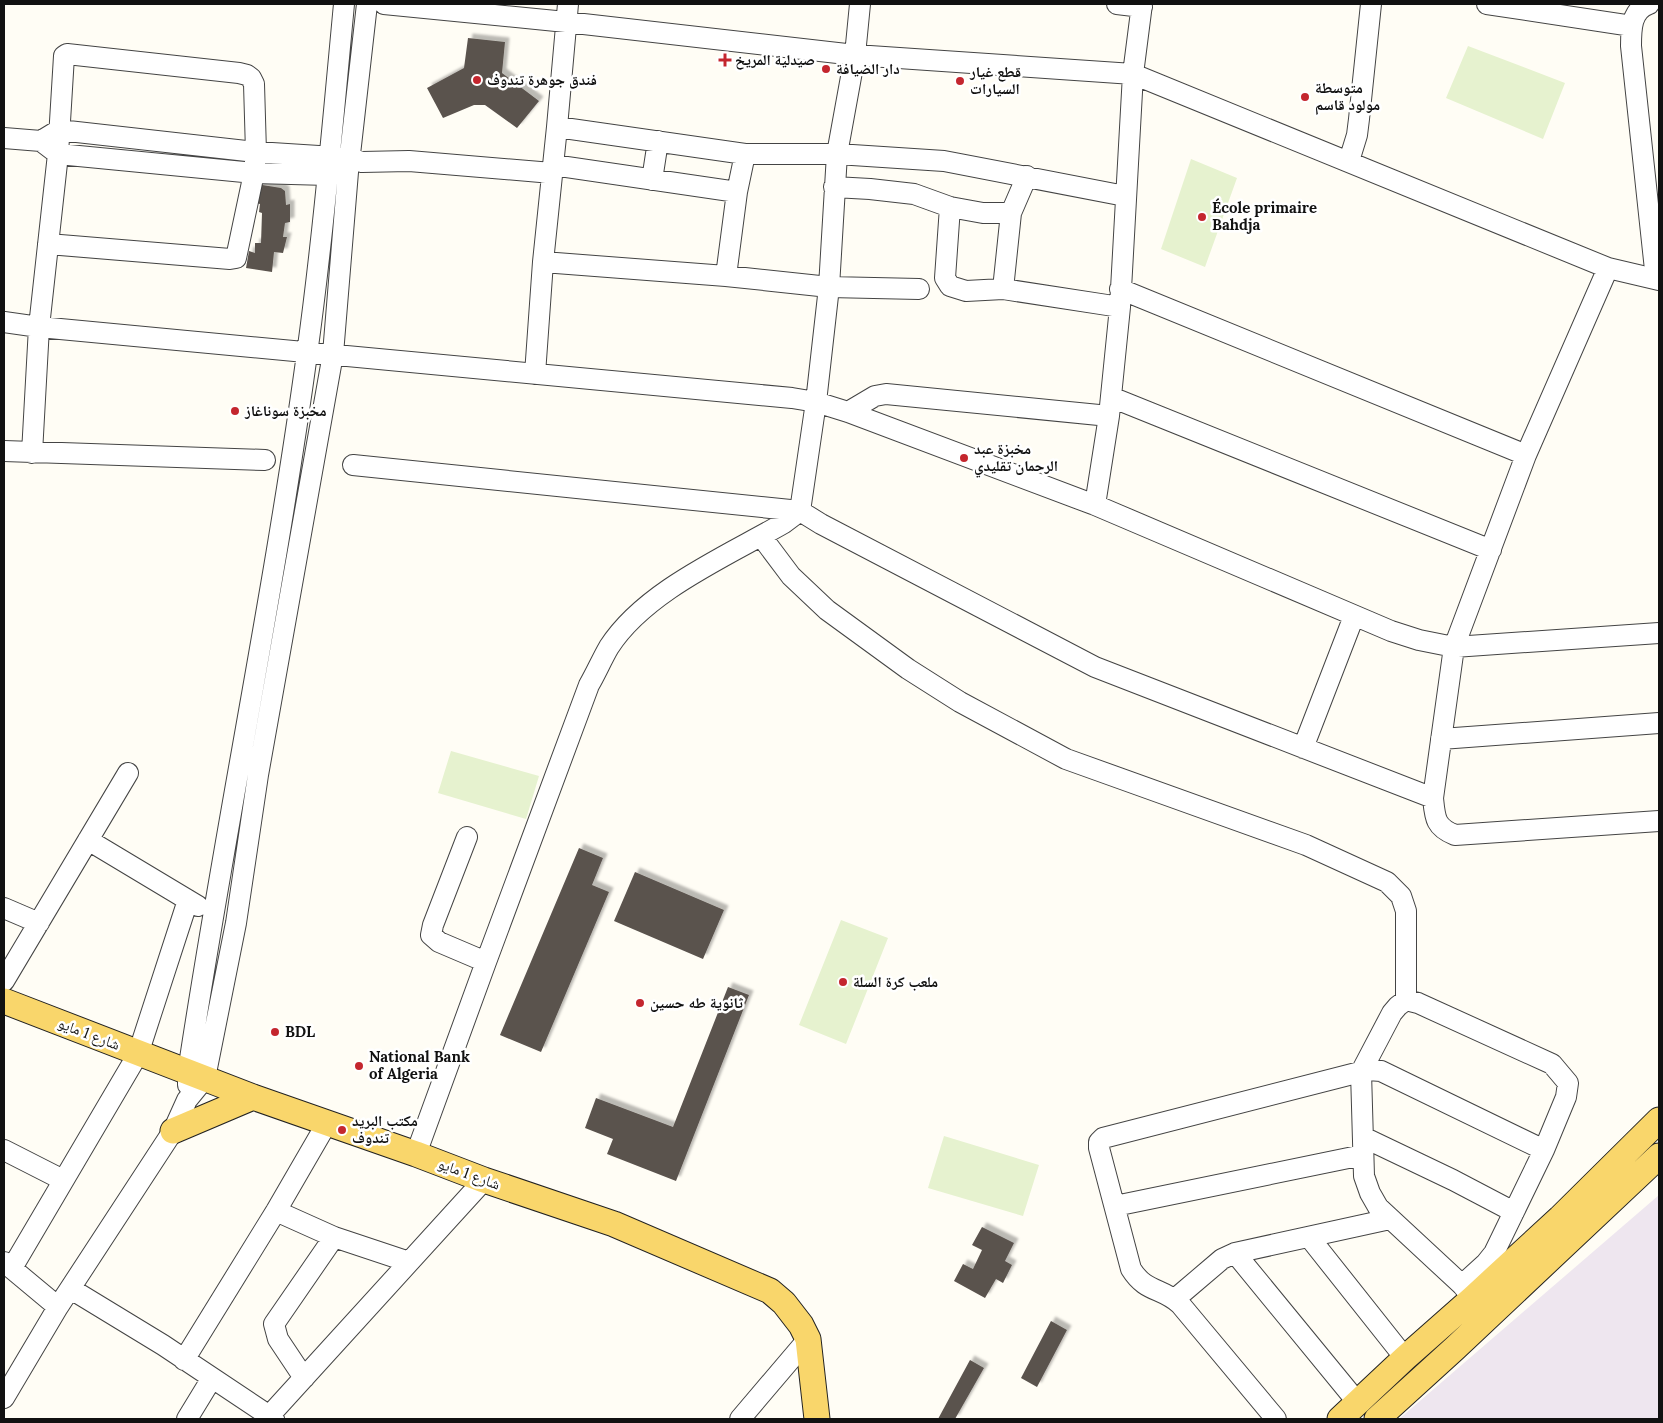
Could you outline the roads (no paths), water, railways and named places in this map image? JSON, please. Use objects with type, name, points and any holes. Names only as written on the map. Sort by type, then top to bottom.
[{"type":"main road","name":"شارع 1 مايو","points":[[4,1002],[138,1054],[327,1123],[484,1180],[614,1224],[770,1291],[784,1303],[801,1325],[808,1339],[817,1419]]},
{"type":"main road","points":[[173,1131],[253,1096]]},
{"type":"main road","points":[[1349,1411],[1405,1358],[1468,1291],[1560,1218],[1659,1120]]},
{"type":"main road","points":[[1377,1419],[1659,1156]]},
{"type":"street","points":[[197,1075],[213,915],[294,445],[308,352],[344,4]]},
{"type":"street","points":[[4,1398],[58,1307],[173,1131],[197,1075],[236,922],[263,753],[333,354],[353,164],[367,4]]},
{"type":"street","points":[[384,4],[567,13],[855,55],[1133,74],[1608,268],[1658,279],[1631,46],[1632,26],[1637,13],[1645,5],[1649,4]]},
{"type":"street","points":[[416,1154],[590,685],[610,646],[634,617],[664,592],[784,523],[800,511],[816,402],[829,287],[837,154],[855,55],[860,4]]},
{"type":"street","points":[[1095,505],[1110,407],[1120,298],[1133,74],[1142,5],[1117,4]]},
{"type":"street","points":[[1349,161],[1357,135],[1371,4]]},
{"type":"street","points":[[1487,4],[1632,26]]},
{"type":"street","points":[[535,374],[543,262],[567,13]]},
{"type":"street","points":[[32,453],[39,327],[48,244],[58,154],[63,60],[67,54],[201,69],[247,75],[252,78],[256,152],[254,173],[238,255],[233,260],[48,244]]},
{"type":"street","points":[[557,127],[745,154],[837,154],[944,161],[1125,196]]},
{"type":"street","points":[[40,141],[59,130],[256,152],[328,166]]},
{"type":"street","points":[[4,138],[40,141],[58,154],[254,173],[409,161],[552,169],[737,192]]},
{"type":"street","points":[[652,180],[658,141]]},
{"type":"street","points":[[726,276],[737,192],[745,154]]},
{"type":"street","points":[[1003,289],[1011,213],[1027,176]]},
{"type":"street","points":[[834,187],[914,194],[950,207],[983,213],[1011,213]]},
{"type":"street","points":[[950,207],[946,278],[950,286],[966,291],[1003,289],[1120,298],[1526,455]]},
{"type":"street","points":[[543,262],[726,276],[829,287],[918,289]]},
{"type":"street","points":[[1608,268],[1526,455],[1454,648],[1433,798],[1438,824],[1445,831],[1455,835],[1659,821]]},
{"type":"street","points":[[4,322],[39,327],[792,398],[816,402],[848,412],[1095,505],[1391,632],[1419,640],[1454,648],[1659,633]]},
{"type":"street","points":[[848,412],[875,396],[886,394],[1110,407],[1491,550]]},
{"type":"street","points":[[4,451],[266,460]]},
{"type":"street","points":[[353,465],[800,511],[821,524],[1095,667],[1433,798]]},
{"type":"street","points":[[761,536],[791,576],[827,610],[908,669],[960,702],[1066,758],[1306,845],[1388,882],[1402,896],[1406,911],[1406,1000]]},
{"type":"street","points":[[1303,748],[1354,616]]},
{"type":"street","points":[[1441,739],[1659,723]]},
{"type":"street","points":[[4,981],[128,773]]},
{"type":"street","points":[[467,837],[432,925],[431,935],[439,942],[486,962]]},
{"type":"street","points":[[88,840],[213,915],[236,922]]},
{"type":"street","points":[[58,1307],[8,1265],[63,1180],[138,1054],[188,900]]},
{"type":"street","points":[[4,908],[39,923]]},
{"type":"street","points":[[1406,1000],[1418,1003],[1552,1064],[1568,1083],[1566,1097],[1544,1150],[1490,1258],[1468,1291],[1378,1207],[1370,1193],[1364,1176],[1361,1072],[1392,1013],[1406,1000]]},
{"type":"street","points":[[1276,1419],[1175,1299],[1143,1284],[1138,1279],[1132,1269],[1099,1148],[1099,1142],[1103,1138],[1368,1070],[1381,1071],[1544,1150]]},
{"type":"street","points":[[184,1360],[276,1211],[327,1123]]},
{"type":"street","points":[[1115,1206],[1363,1146],[1453,1180],[1514,1212]]},
{"type":"street","points":[[4,1150],[63,1180]]},
{"type":"street","points":[[71,1289],[272,1417],[304,1378],[484,1180]]},
{"type":"street","points":[[276,1211],[334,1237],[409,1262]]},
{"type":"street","points":[[1175,1299],[1222,1259],[1235,1253],[1390,1219]]},
{"type":"street","points":[[304,1378],[278,1339],[274,1324],[334,1237]]},
{"type":"street","points":[[1309,1237],[1405,1358]]},
{"type":"street","points":[[1235,1253],[1349,1411]]},
{"type":"street","points":[[740,1419],[808,1339]]},
{"type":"street","points":[[187,1419],[212,1378]]},
{"type":"place","name":"صيدلية المريخ","points":[[725,60]]},
{"type":"place","name":"دار الضيافة","points":[[826,69]]},
{"type":"place","name":"فندق جوهرة تندوف","points":[[477,80]]},
{"type":"place","name":"قطع غيار السيارات","points":[[960,81]]},
{"type":"place","name":"متوسطة مولود قاسم","points":[[1305,97]]},
{"type":"place","name":"École primaire Bahdja","points":[[1202,217]]},
{"type":"place","name":"مخبزة سوناغاز","points":[[235,411]]},
{"type":"place","name":"مخبزة عبد الرحمان تقليدي","points":[[964,458]]},
{"type":"place","name":"ملعب كرة السلة","points":[[843,982]]},
{"type":"place","name":"ثانوية طه حسين","points":[[640,1003]]},
{"type":"place","name":"BDL","points":[[275,1032]]},
{"type":"place","name":"National Bank of Algeria","points":[[359,1066]]},
{"type":"place","name":"مكتب البريد تندوف","points":[[342,1130]]}]
